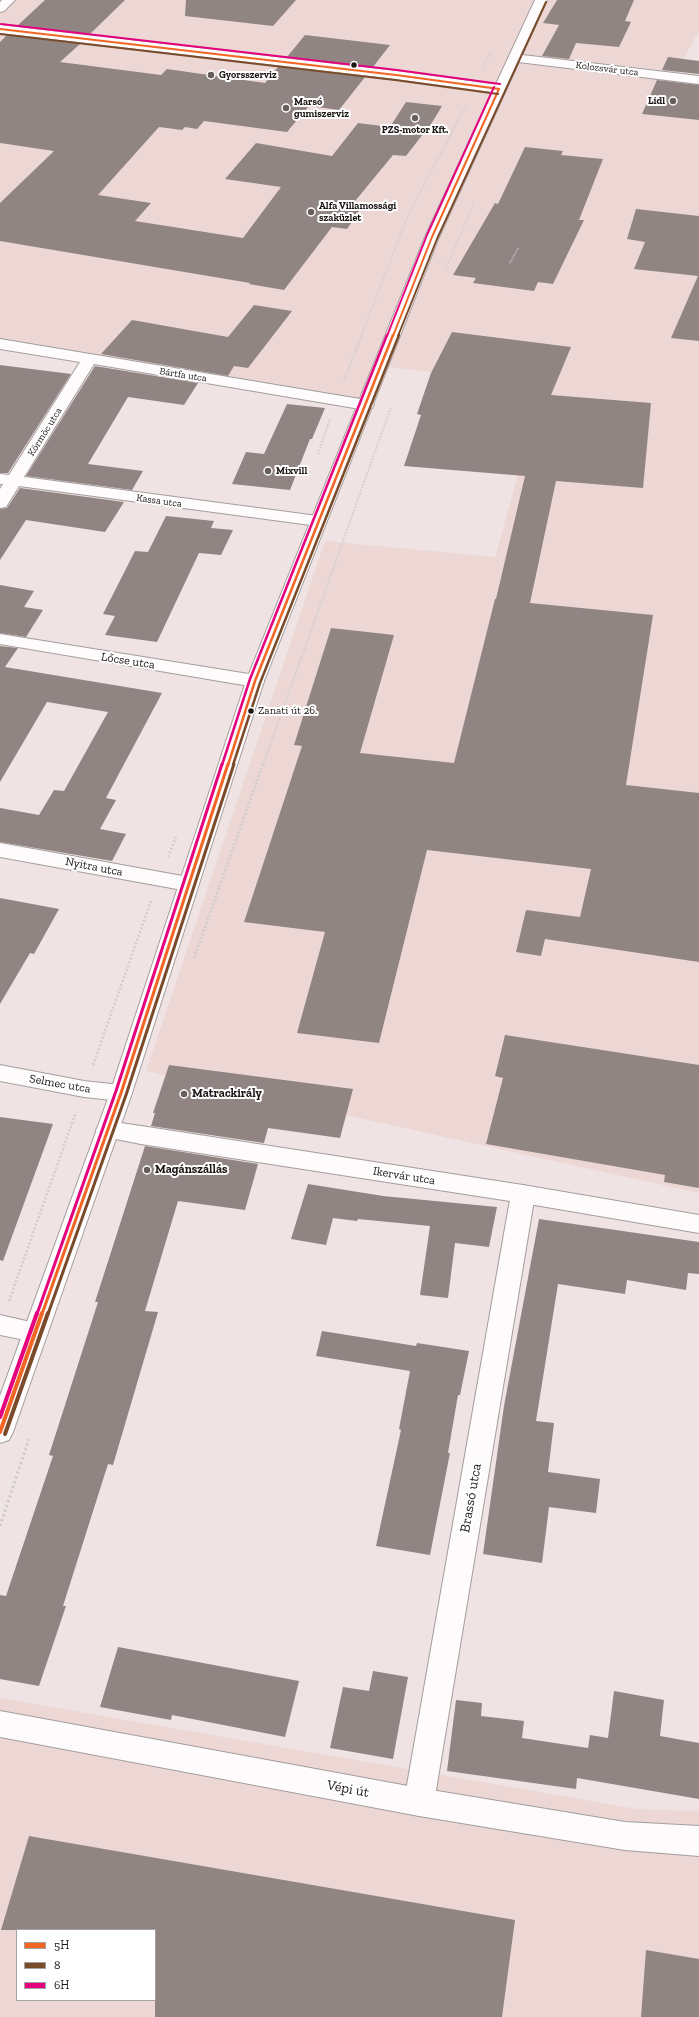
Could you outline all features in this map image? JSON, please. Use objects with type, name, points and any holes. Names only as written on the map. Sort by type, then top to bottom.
[{"type":"street","points":[[0,8],[9,0]]},
{"type":"street","points":[[0,1432],[121,1093],[188,884],[256,682],[432,237],[541,0]]},
{"type":"street","points":[[0,29],[396,74],[499,89]]},
{"type":"street","name":"Kolozsvár utca","points":[[514,58],[699,80]]},
{"type":"street","name":"Bártfa utca","points":[[0,344],[366,405]]},
{"type":"street","name":"Körmöc utca","points":[[0,503],[7,480],[89,360]]},
{"type":"street","name":"Kassa utca","points":[[7,480],[318,522]]},
{"type":"street","name":"Lőcse utca","points":[[0,639],[256,682]]},
{"type":"street","name":"Nyitra utca","points":[[0,850],[188,884]]},
{"type":"street","name":"Selmec utca","points":[[0,1073],[84,1089],[121,1093]]},
{"type":"street","name":"Ikervár utca","points":[[108,1130],[524,1194],[699,1224]]},
{"type":"street","name":"Brassó utca","points":[[419,1802],[524,1194]]},
{"type":"street","points":[[0,1325],[35,1332]]},
{"type":"street","name":"Vépi út","points":[[0,1724],[419,1802],[625,1836],[699,1841]]},
{"type":"path","points":[[445,269],[477,197]]},
{"type":"path","points":[[510,263],[518,248]]},
{"type":"path","points":[[193,961],[394,400]]},
{"type":"path","points":[[0,1526],[30,1435]]},
{"type":"shaded area","points":[[0,0],[699,0],[699,31],[676,72],[699,75],[699,1193],[146,1071],[325,541],[495,557],[543,385],[387,367],[371,402],[0,340]]},
{"type":"shaded area","points":[[0,1698],[637,1809],[699,1811],[699,2017],[0,2017]]},
{"type":"building","points":[[45,0],[125,0],[90,34],[17,26]]},
{"type":"building","points":[[186,0],[296,0],[273,26],[185,16]]},
{"type":"building","points":[[557,0],[634,0],[625,21],[631,22],[619,47],[576,43],[569,59],[542,56],[559,25],[543,23]]},
{"type":"building","points":[[7,35],[80,44],[60,62],[161,75],[167,69],[265,83],[278,67],[365,77],[339,110],[309,106],[287,132],[204,121],[197,129],[185,127],[182,130],[159,127],[98,195],[151,203],[135,221],[243,238],[281,187],[225,179],[256,143],[332,156],[358,123],[390,127],[406,102],[442,106],[425,134],[423,134],[406,156],[393,155],[351,206],[362,207],[347,229],[332,227],[284,290],[0,241],[0,203],[54,151],[0,143],[0,42]]},
{"type":"building","points":[[305,35],[390,45],[373,67],[287,57]]},
{"type":"building","points":[[668,57],[699,61],[699,74],[662,70]]},
{"type":"building","name":"Lidl","points":[[657,80],[699,85],[699,120],[642,114]]},
{"type":"building","points":[[525,147],[563,151],[561,155],[603,159],[579,220],[584,220],[553,284],[538,282],[534,291],[473,283],[476,278],[453,275],[495,203],[498,204]]},
{"type":"building","points":[[636,209],[699,216],[699,341],[671,338],[698,276],[634,269],[645,242],[627,239]]},
{"type":"building","points":[[254,305],[292,311],[248,368],[234,366],[228,376],[101,354],[132,320],[228,337]]},
{"type":"building","points":[[452,332],[571,347],[551,395],[651,403],[643,488],[556,481],[530,603],[653,615],[626,785],[699,793],[699,962],[545,939],[541,956],[516,952],[526,910],[580,917],[591,869],[427,850],[379,1043],[297,1033],[325,932],[244,922],[302,746],[294,745],[331,628],[394,635],[360,753],[454,763],[496,599],[525,476],[404,466],[421,415],[417,414],[431,373]]},
{"type":"building","points":[[0,365],[71,374],[8,473],[0,473]]},
{"type":"building","points":[[95,366],[198,383],[184,405],[128,397],[88,464],[143,471],[132,490],[26,476]]},
{"type":"building","points":[[287,404],[325,408],[312,439],[310,439],[290,490],[232,484],[246,452],[264,454]]},
{"type":"building","points":[[20,488],[124,502],[105,532],[26,520],[0,560],[0,509],[7,508]]},
{"type":"building","points":[[166,516],[214,521],[211,528],[233,530],[221,555],[199,553],[157,642],[105,635],[115,616],[103,614],[135,551],[148,552]]},
{"type":"building","points":[[0,585],[34,591],[24,607],[43,610],[26,637],[0,633]]},
{"type":"building","points":[[0,646],[18,648],[5,667],[162,693],[106,798],[116,800],[100,829],[126,834],[112,861],[0,842],[0,808],[39,815],[54,790],[64,791],[108,712],[47,702],[0,782]]},
{"type":"building","points":[[0,898],[59,909],[34,954],[30,953],[0,1004]]},
{"type":"building","points":[[505,1035],[699,1065],[699,1188],[664,1182],[665,1175],[486,1144],[503,1078],[495,1076]]},
{"type":"building","points":[[169,1065],[353,1089],[340,1138],[268,1128],[264,1143],[151,1126],[155,1113],[153,1113]]},
{"type":"building","points":[[0,1117],[53,1124],[3,1261],[0,1260]]},
{"type":"building","points":[[145,1146],[258,1164],[245,1210],[178,1201],[145,1311],[158,1312],[113,1465],[108,1464],[63,1606],[66,1606],[39,1686],[0,1679],[0,1595],[6,1596],[53,1456],[49,1455],[98,1302],[95,1302]]},
{"type":"building","points":[[308,1184],[383,1196],[497,1207],[489,1247],[455,1243],[448,1298],[420,1295],[430,1226],[333,1218],[326,1245],[291,1239]]},
{"type":"building","points":[[539,1219],[699,1242],[699,1274],[688,1273],[686,1290],[627,1280],[625,1294],[558,1284],[536,1421],[554,1423],[548,1472],[600,1479],[596,1513],[549,1507],[542,1563],[483,1554],[504,1406]]},
{"type":"building","points":[[322,1331],[416,1346],[417,1343],[469,1351],[460,1395],[458,1395],[448,1453],[450,1453],[430,1555],[376,1546],[401,1430],[399,1429],[410,1371],[316,1356]]},
{"type":"building","points":[[118,1647],[299,1681],[285,1737],[172,1715],[171,1720],[100,1707]]},
{"type":"building","points":[[373,1671],[408,1677],[393,1759],[330,1748],[343,1687],[369,1691]]},
{"type":"building","points":[[614,1691],[664,1700],[660,1736],[699,1743],[699,1799],[577,1778],[576,1789],[447,1771],[456,1700],[482,1703],[481,1716],[524,1721],[522,1738],[588,1748],[590,1735],[608,1738]]},
{"type":"building","points":[[29,1836],[515,1920],[502,2017],[155,2017],[156,1929],[1,1930]]},
{"type":"building","points":[[646,1950],[699,1959],[699,2017],[641,2017]]},
{"type":"transit line","name":"8","points":[[5,1434],[126,1095],[260,683],[437,239],[546,2]]},
{"type":"transit line","name":"6H","points":[[1,24],[397,70],[500,84]]},
{"type":"transit line","name":"5H","points":[[0,29],[396,75],[499,89]]},
{"type":"transit line","name":"8","points":[[0,34],[395,80],[498,94]]},
{"type":"transit line","name":"6H","points":[[0,1417],[116,1091],[250,679],[427,235],[494,87]]},
{"type":"transit line","name":"5H","points":[[0,1432],[121,1093],[255,681],[432,237],[499,89]]},
{"type":"place","name":"Gyorsszerviz","points":[[211,75]]},
{"type":"place","name":"Lidl","points":[[673,101]]},
{"type":"place","name":"Marsó gumiszerviz","points":[[286,108]]},
{"type":"place","name":"PZS-motor Kft.","points":[[415,118]]},
{"type":"place","name":"Alfa Villamossági szaküzlet","points":[[311,212]]},
{"type":"place","name":"Mixvill","points":[[268,471]]},
{"type":"place","name":"Zanati út 26.","points":[[251,711]]},
{"type":"place","name":"Matrackirály","points":[[184,1094]]},
{"type":"place","name":"Magánszállás","points":[[147,1170]]}]
